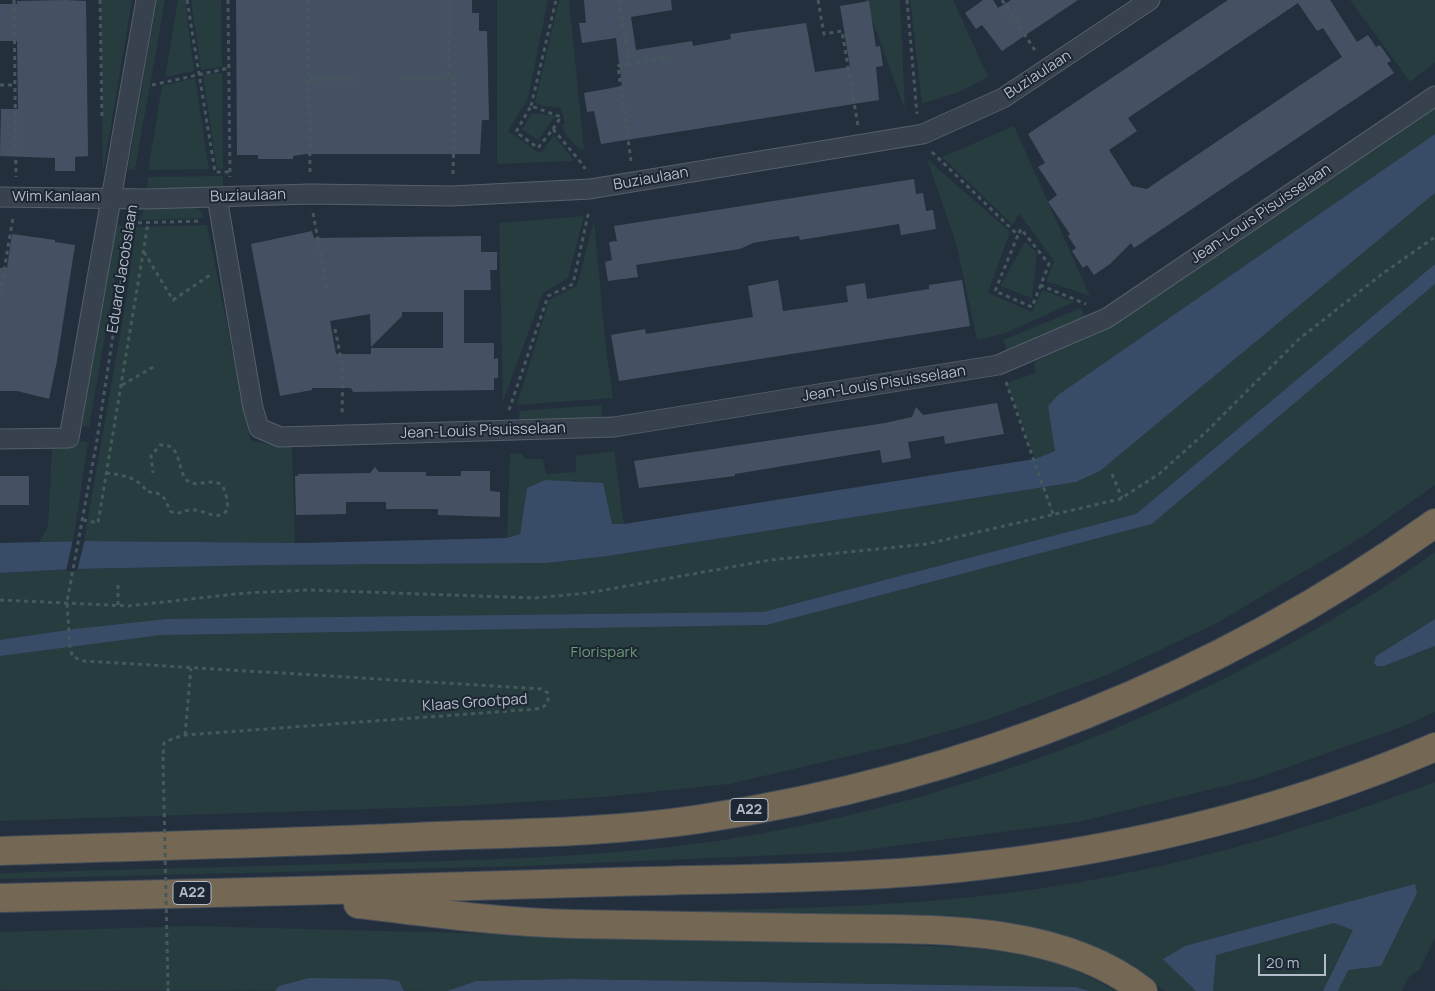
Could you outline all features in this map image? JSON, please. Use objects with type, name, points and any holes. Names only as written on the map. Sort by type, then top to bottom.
[{"type":"highway","name":"A22","points":[[0,851],[331,841],[592,830],[698,819],[795,802],[900,778],[1011,743],[1118,702],[1245,642],[1358,576],[1435,523]]},
{"type":"highway","name":"A22","points":[[0,898],[805,878],[982,866],[1127,842],[1242,814],[1398,763],[1435,747]]},
{"type":"highway","name":"A22","points":[[262,891],[471,919],[572,924],[831,928],[987,934],[1047,945],[1089,959],[1129,980],[1143,991]]},
{"type":"street","name":"Eduard Jacobslaan","points":[[0,439],[69,438],[113,198],[146,0]]},
{"type":"street","name":"Buziaulaan","points":[[113,198],[310,194],[452,196],[590,189],[923,134],[1002,98],[1048,70],[1150,0]]},
{"type":"street","name":"Jean-Louis Pisuisselaan","points":[[221,221],[253,408],[259,428],[280,437],[614,427],[998,365],[1107,318],[1435,96]]},
{"type":"street","points":[[221,221],[224,196]]},
{"type":"street","name":"Wim Kanlaan","points":[[8,197],[113,198]]},
{"type":"path","points":[[0,294],[15,85],[14,0]]},
{"type":"path","points":[[100,0],[102,123]]},
{"type":"path","points":[[187,0],[215,172],[230,172]]},
{"type":"path","points":[[224,196],[230,172],[228,0]]},
{"type":"path","points":[[308,0],[310,194],[327,288]]},
{"type":"path","points":[[448,0],[449,78]]},
{"type":"path","points":[[531,106],[561,117],[538,148],[516,132],[531,106],[556,0]]},
{"type":"path","points":[[619,0],[629,64]]},
{"type":"path","points":[[818,0],[824,34],[842,30],[861,143]]},
{"type":"path","points":[[907,0],[916,114],[923,134],[934,156],[1018,235]]},
{"type":"path","points":[[1002,0],[1048,70]]},
{"type":"path","points":[[634,182],[618,66],[670,57]]},
{"type":"path","points":[[102,93],[131,90],[229,68]]},
{"type":"path","points":[[152,94],[156,75]]},
{"type":"path","points":[[401,78],[455,78],[452,196]]},
{"type":"path","points":[[309,79],[361,80]]},
{"type":"path","points":[[0,85],[15,85]]},
{"type":"path","points":[[511,430],[509,409],[548,296],[573,284],[589,219],[590,189],[584,165],[553,129]]},
{"type":"path","name":"Eduard Jacobslaan","points":[[79,539],[134,198]]},
{"type":"path","points":[[130,223],[221,221]]},
{"type":"path","points":[[200,222],[202,231]]},
{"type":"path","points":[[83,520],[98,523],[148,223]]},
{"type":"path","points":[[1021,229],[1049,264],[1032,307],[995,291],[1018,235],[1021,229]]},
{"type":"path","points":[[0,600],[118,605],[245,593],[309,590],[535,598],[588,593],[770,560],[927,544],[1122,498],[1159,474],[1206,432],[1299,339],[1382,274],[1435,237]]},
{"type":"path","points":[[144,251],[173,300],[210,276],[208,267]]},
{"type":"path","points":[[1040,285],[1086,304],[1095,323]]},
{"type":"path","points":[[335,329],[343,368],[341,436]]},
{"type":"path","points":[[998,365],[1054,514]]},
{"type":"path","points":[[121,385],[155,366]]},
{"type":"path","points":[[106,473],[134,479],[142,484],[147,492],[161,494],[166,499],[170,511],[174,513],[192,510],[218,516],[224,515],[227,510],[225,491],[221,486],[212,481],[200,484],[190,482],[184,478],[176,452],[168,446],[160,445],[151,456],[153,473]]},
{"type":"path","points":[[1112,474],[1122,498]]},
{"type":"path","name":"Klaas Grootpad","points":[[79,539],[67,602],[70,649],[73,657],[84,661],[542,689],[548,693],[549,702],[545,707],[536,710],[186,735],[164,743],[168,989]]},
{"type":"path","points":[[118,581],[118,605]]},
{"type":"path","points":[[186,735],[191,668]]},
{"type":"green space","points":[[100,0],[132,0],[103,173]]},
{"type":"green space","points":[[157,0],[165,0],[135,170],[128,169]]},
{"type":"green space","points":[[178,0],[185,0],[194,71],[165,77]]},
{"type":"green space","points":[[191,0],[221,0],[222,67],[201,70]]},
{"type":"green space","points":[[497,0],[548,0],[528,98],[508,131],[538,152],[542,152],[554,135],[574,161],[497,164]]},
{"type":"green space","points":[[559,0],[569,0],[584,149],[581,150],[567,137],[562,126],[565,122],[561,108],[542,106],[535,102]]},
{"type":"green space","points":[[865,0],[900,0],[905,110]]},
{"type":"green space","points":[[910,0],[953,0],[988,77],[959,92],[922,104]]},
{"type":"green space","points":[[1350,0],[1435,0],[1435,62],[1410,82]]},
{"type":"green space","points":[[222,73],[223,169],[217,169],[203,75]]},
{"type":"green space","points":[[195,78],[209,169],[148,170],[162,86]]},
{"type":"green space","points":[[1435,107],[1435,134],[1058,395],[1048,406],[1056,451],[1035,459],[1007,383],[1036,373],[1034,362],[1112,327]]},
{"type":"green space","points":[[532,113],[555,116],[538,140],[522,129]]},
{"type":"green space","points":[[1014,126],[1090,296],[1046,281],[1054,261],[1019,213],[1013,225],[942,157]]},
{"type":"green space","points":[[927,159],[1010,232],[988,293],[1032,312],[1042,290],[1074,302],[1006,333],[977,340],[956,243]]},
{"type":"green space","points":[[223,176],[223,189],[147,188],[148,177]]},
{"type":"green space","name":"Florispark","points":[[1435,193],[1435,264],[1136,514],[763,612],[701,613],[702,626],[767,625],[1152,524],[1435,284],[1435,485],[1359,539],[1215,624],[1109,674],[989,719],[910,742],[729,784],[602,797],[463,806],[0,821],[0,573],[74,569],[270,565],[547,563],[608,556],[1076,482],[1100,471]]},
{"type":"green space","points":[[195,207],[201,211],[204,218],[140,220],[144,209]]},
{"type":"green space","points":[[584,216],[568,278],[543,293],[503,401],[499,223]]},
{"type":"green space","points":[[594,220],[606,349],[613,398],[517,405],[549,300],[577,286]]},
{"type":"green space","points":[[116,225],[124,228],[89,427],[82,426]]},
{"type":"green space","points":[[207,225],[250,439],[254,442],[292,444],[295,543],[84,541],[127,295],[136,227]]},
{"type":"green space","points":[[1025,242],[1037,253],[1032,298],[1000,286]]},
{"type":"green space","points":[[1081,308],[1085,318],[1007,351],[1003,340]]},
{"type":"green space","points":[[601,405],[602,418],[520,424],[519,411]]},
{"type":"green space","points":[[72,441],[88,442],[73,541],[39,542],[48,527],[52,447]]},
{"type":"green space","points":[[614,451],[624,524],[612,524],[577,480],[527,488],[520,534],[507,538],[510,454],[522,453],[524,459],[543,459],[546,474],[576,472],[576,456]]},
{"type":"green space","points":[[1435,552],[1435,619],[1376,656],[1416,654],[1435,646],[1435,712],[1404,726],[1257,778],[1078,822],[849,852],[525,866],[0,879],[0,873],[459,861],[594,854],[729,839],[821,822],[914,798],[1007,769],[1098,735],[1188,696],[1275,652],[1357,604]]},
{"type":"green space","points":[[1435,782],[1435,938],[1420,969],[1408,978],[1402,991],[1165,991],[1137,972],[1104,954],[652,912],[888,904],[982,896],[1081,882],[1184,860],[1285,833]]},
{"type":"green space","points":[[191,926],[887,944],[969,948],[1010,952],[1050,961],[1076,971],[1116,991],[1089,991],[1076,987],[571,979],[476,981],[447,991],[0,990],[0,932]]},
{"type":"water","points":[[1435,134],[1435,193],[1100,471],[1076,482],[608,556],[547,563],[270,565],[74,569],[0,573],[0,543],[83,541],[303,543],[507,538],[520,534],[527,488],[545,480],[603,483],[612,524],[624,524],[1035,459],[1055,451],[1048,406],[1058,395]]},
{"type":"water","points":[[1435,264],[1435,284],[1152,524],[767,625],[161,635],[0,656],[0,640],[75,629],[167,619],[763,612],[1136,514]]},
{"type":"water","points":[[1435,619],[1435,646],[1384,666],[1377,666],[1374,663],[1376,656]]},
{"type":"water","points":[[1415,884],[1417,893],[1381,966],[1348,970],[1338,991],[1323,991],[1353,930],[1334,923],[1216,955],[1213,991],[1196,991],[1163,959],[1185,946]]},
{"type":"water","points":[[309,978],[399,981],[404,991],[275,991],[279,986]]},
{"type":"water","points":[[571,979],[1076,987],[1089,991],[447,991],[476,981]]},
{"type":"pier","points":[[73,539],[85,539],[77,571],[66,571]]},
{"type":"building","points":[[236,0],[472,0],[472,13],[479,13],[479,31],[487,31],[489,120],[482,120],[480,154],[306,154],[293,156],[293,159],[258,159],[258,155],[237,155]]},
{"type":"building","points":[[584,0],[671,0],[672,10],[631,17],[636,50],[692,41],[693,46],[731,39],[730,34],[806,23],[815,72],[850,67],[840,6],[869,1],[876,47],[880,46],[883,66],[876,67],[879,100],[601,144],[594,111],[587,112],[584,93],[622,86],[616,38],[582,43],[579,23],[586,23]]},
{"type":"building","points":[[983,0],[993,0],[998,8],[1011,0],[1078,0],[1002,51],[982,25],[976,29],[965,13]]},
{"type":"building","points":[[1228,0],[1330,0],[1357,42],[1368,35],[1376,47],[1380,45],[1391,61],[1387,63],[1394,73],[1134,248],[1131,243],[1110,264],[1094,275],[1087,265],[1083,268],[1072,251],[1076,248],[1068,236],[1070,234],[1048,202],[1057,195],[1038,167],[1045,163],[1028,134]],"holes":[[[1298,3],[1317,31],[1323,28],[1342,57],[1147,189],[1132,186],[1109,150],[1137,131],[1128,118]]]},
{"type":"building","points":[[17,1],[86,1],[88,156],[75,157],[75,171],[55,171],[55,158],[0,156],[1,109],[18,109],[17,41],[0,41],[0,4],[17,4]]},
{"type":"building","points":[[914,179],[916,194],[923,193],[926,211],[933,210],[936,229],[901,235],[899,224],[800,240],[799,236],[770,240],[753,243],[740,249],[636,265],[638,277],[608,281],[605,262],[612,260],[609,242],[617,241],[614,226]]},
{"type":"building","points":[[312,231],[314,238],[481,236],[481,252],[497,252],[497,270],[490,270],[491,290],[464,290],[464,343],[494,343],[494,359],[498,358],[498,378],[494,378],[494,390],[353,392],[351,388],[312,388],[312,390],[280,396],[251,244]],"holes":[[[402,312],[443,312],[443,348],[371,348],[371,354],[336,354],[330,321],[370,314],[371,347],[402,316]]]},
{"type":"building","points":[[12,234],[75,245],[57,361],[49,399],[17,391],[0,391],[0,268],[7,268]]},
{"type":"building","points":[[778,280],[783,311],[848,302],[846,286],[865,283],[867,299],[929,289],[929,285],[962,280],[970,326],[619,381],[611,335],[645,329],[646,334],[753,317],[748,286]]},
{"type":"building","points":[[997,403],[1004,434],[945,444],[944,436],[908,442],[911,458],[882,463],[880,450],[735,474],[735,476],[639,488],[634,461],[885,423],[912,417],[916,407],[923,415]]},
{"type":"building","points":[[375,467],[379,472],[426,472],[426,476],[461,476],[461,471],[490,471],[490,491],[500,492],[500,517],[438,515],[438,509],[386,509],[386,502],[346,502],[346,514],[296,515],[295,476],[298,476],[298,474],[370,473]]},
{"type":"building","points":[[0,476],[29,476],[29,505],[0,505]]}]
